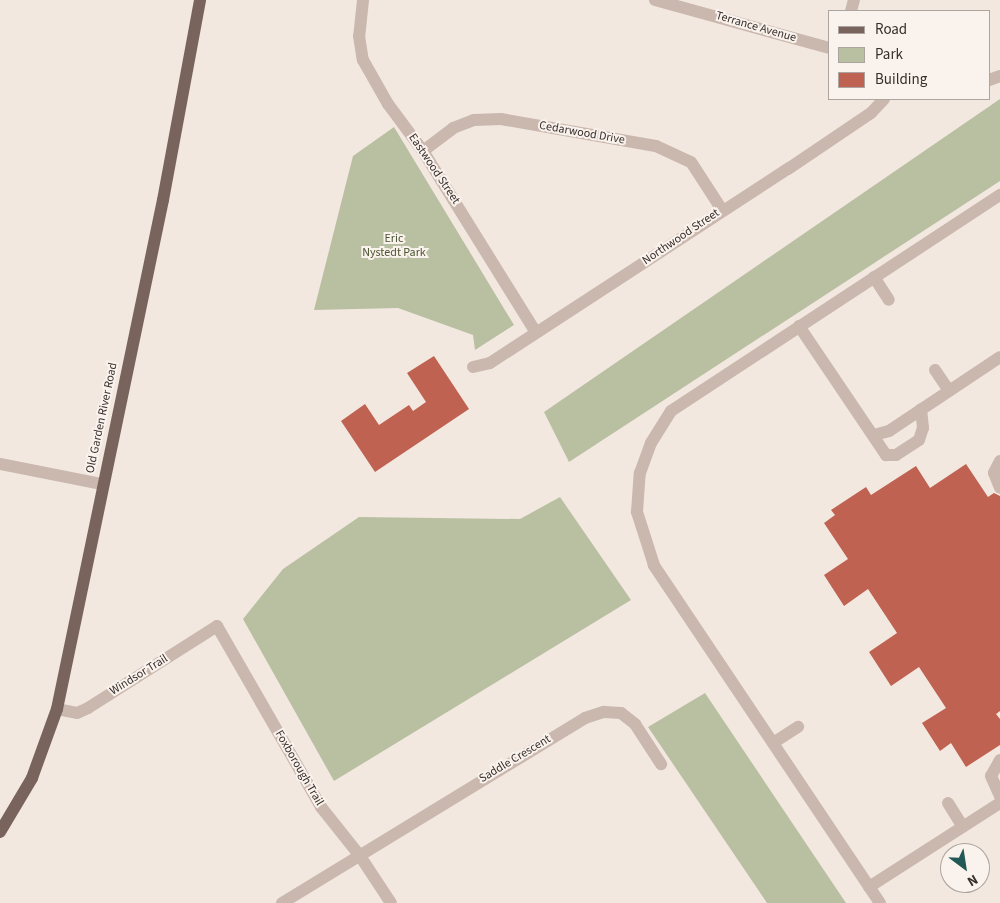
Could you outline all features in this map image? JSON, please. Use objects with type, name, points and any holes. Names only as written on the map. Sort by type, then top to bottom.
[{"type":"main road","name":"Old Garden River Road","points":[[0,832],[32,778],[57,709],[102,484],[163,200],[200,0]]},
{"type":"street","name":"Eastwood Street","points":[[363,0],[359,36],[364,60],[388,104],[423,151],[535,331]]},
{"type":"street","name":"Terrance Avenue","points":[[655,0],[670,1],[828,48]]},
{"type":"street","name":"Northwood Street","points":[[473,367],[490,363],[535,331],[607,287],[863,118],[883,100]]},
{"type":"street","name":"Cedarwood Drive","points":[[423,151],[454,128],[474,120],[501,118],[656,146],[691,162],[722,210]]},
{"type":"street","points":[[880,903],[654,566],[638,512],[640,473],[650,443],[671,411],[874,276],[1000,196]]},
{"type":"street","points":[[874,276],[889,300]]},
{"type":"street","points":[[799,326],[886,455],[896,455],[919,440],[923,428],[921,409]]},
{"type":"street","points":[[874,436],[889,431],[1000,357]]},
{"type":"street","points":[[935,370],[948,391]]},
{"type":"street","points":[[1000,461],[994,473],[1000,488]]},
{"type":"street","points":[[0,464],[102,484]]},
{"type":"street","name":"Windsor Trail","points":[[57,709],[77,712],[88,708],[217,626]]},
{"type":"street","name":"Foxborough Trail","points":[[217,626],[322,807],[360,856],[390,903]]},
{"type":"street","name":"Saddle Crescent","points":[[282,903],[566,728],[604,712],[621,712],[635,724],[661,764]]},
{"type":"street","points":[[773,743],[798,727]]},
{"type":"street","points":[[1000,760],[991,776],[1000,796]]},
{"type":"street","points":[[948,803],[963,827]]},
{"type":"street","points":[[869,887],[1000,803]]},
{"type":"green space","points":[[1000,99],[1000,181],[569,462],[544,412]]},
{"type":"green space","name":"Eric Nystedt Park","points":[[394,127],[514,325],[475,350],[473,335],[398,308],[314,310],[353,156]]},
{"type":"green space","points":[[560,497],[631,600],[334,781],[243,619],[283,569],[359,517],[520,519]]},
{"type":"green space","points":[[705,693],[846,903],[767,903],[648,727]]},
{"type":"building","points":[[434,356],[469,409],[375,472],[341,421],[365,404],[379,425],[409,405],[413,411],[426,402],[407,373]]},
{"type":"building","points":[[966,464],[988,497],[994,493],[1000,496],[1000,711],[996,714],[1000,719],[1000,745],[966,767],[951,743],[940,751],[922,723],[946,708],[919,667],[891,686],[869,652],[897,633],[868,589],[844,606],[824,575],[848,559],[824,523],[835,515],[831,510],[866,487],[871,495],[916,466],[930,488]]}]
